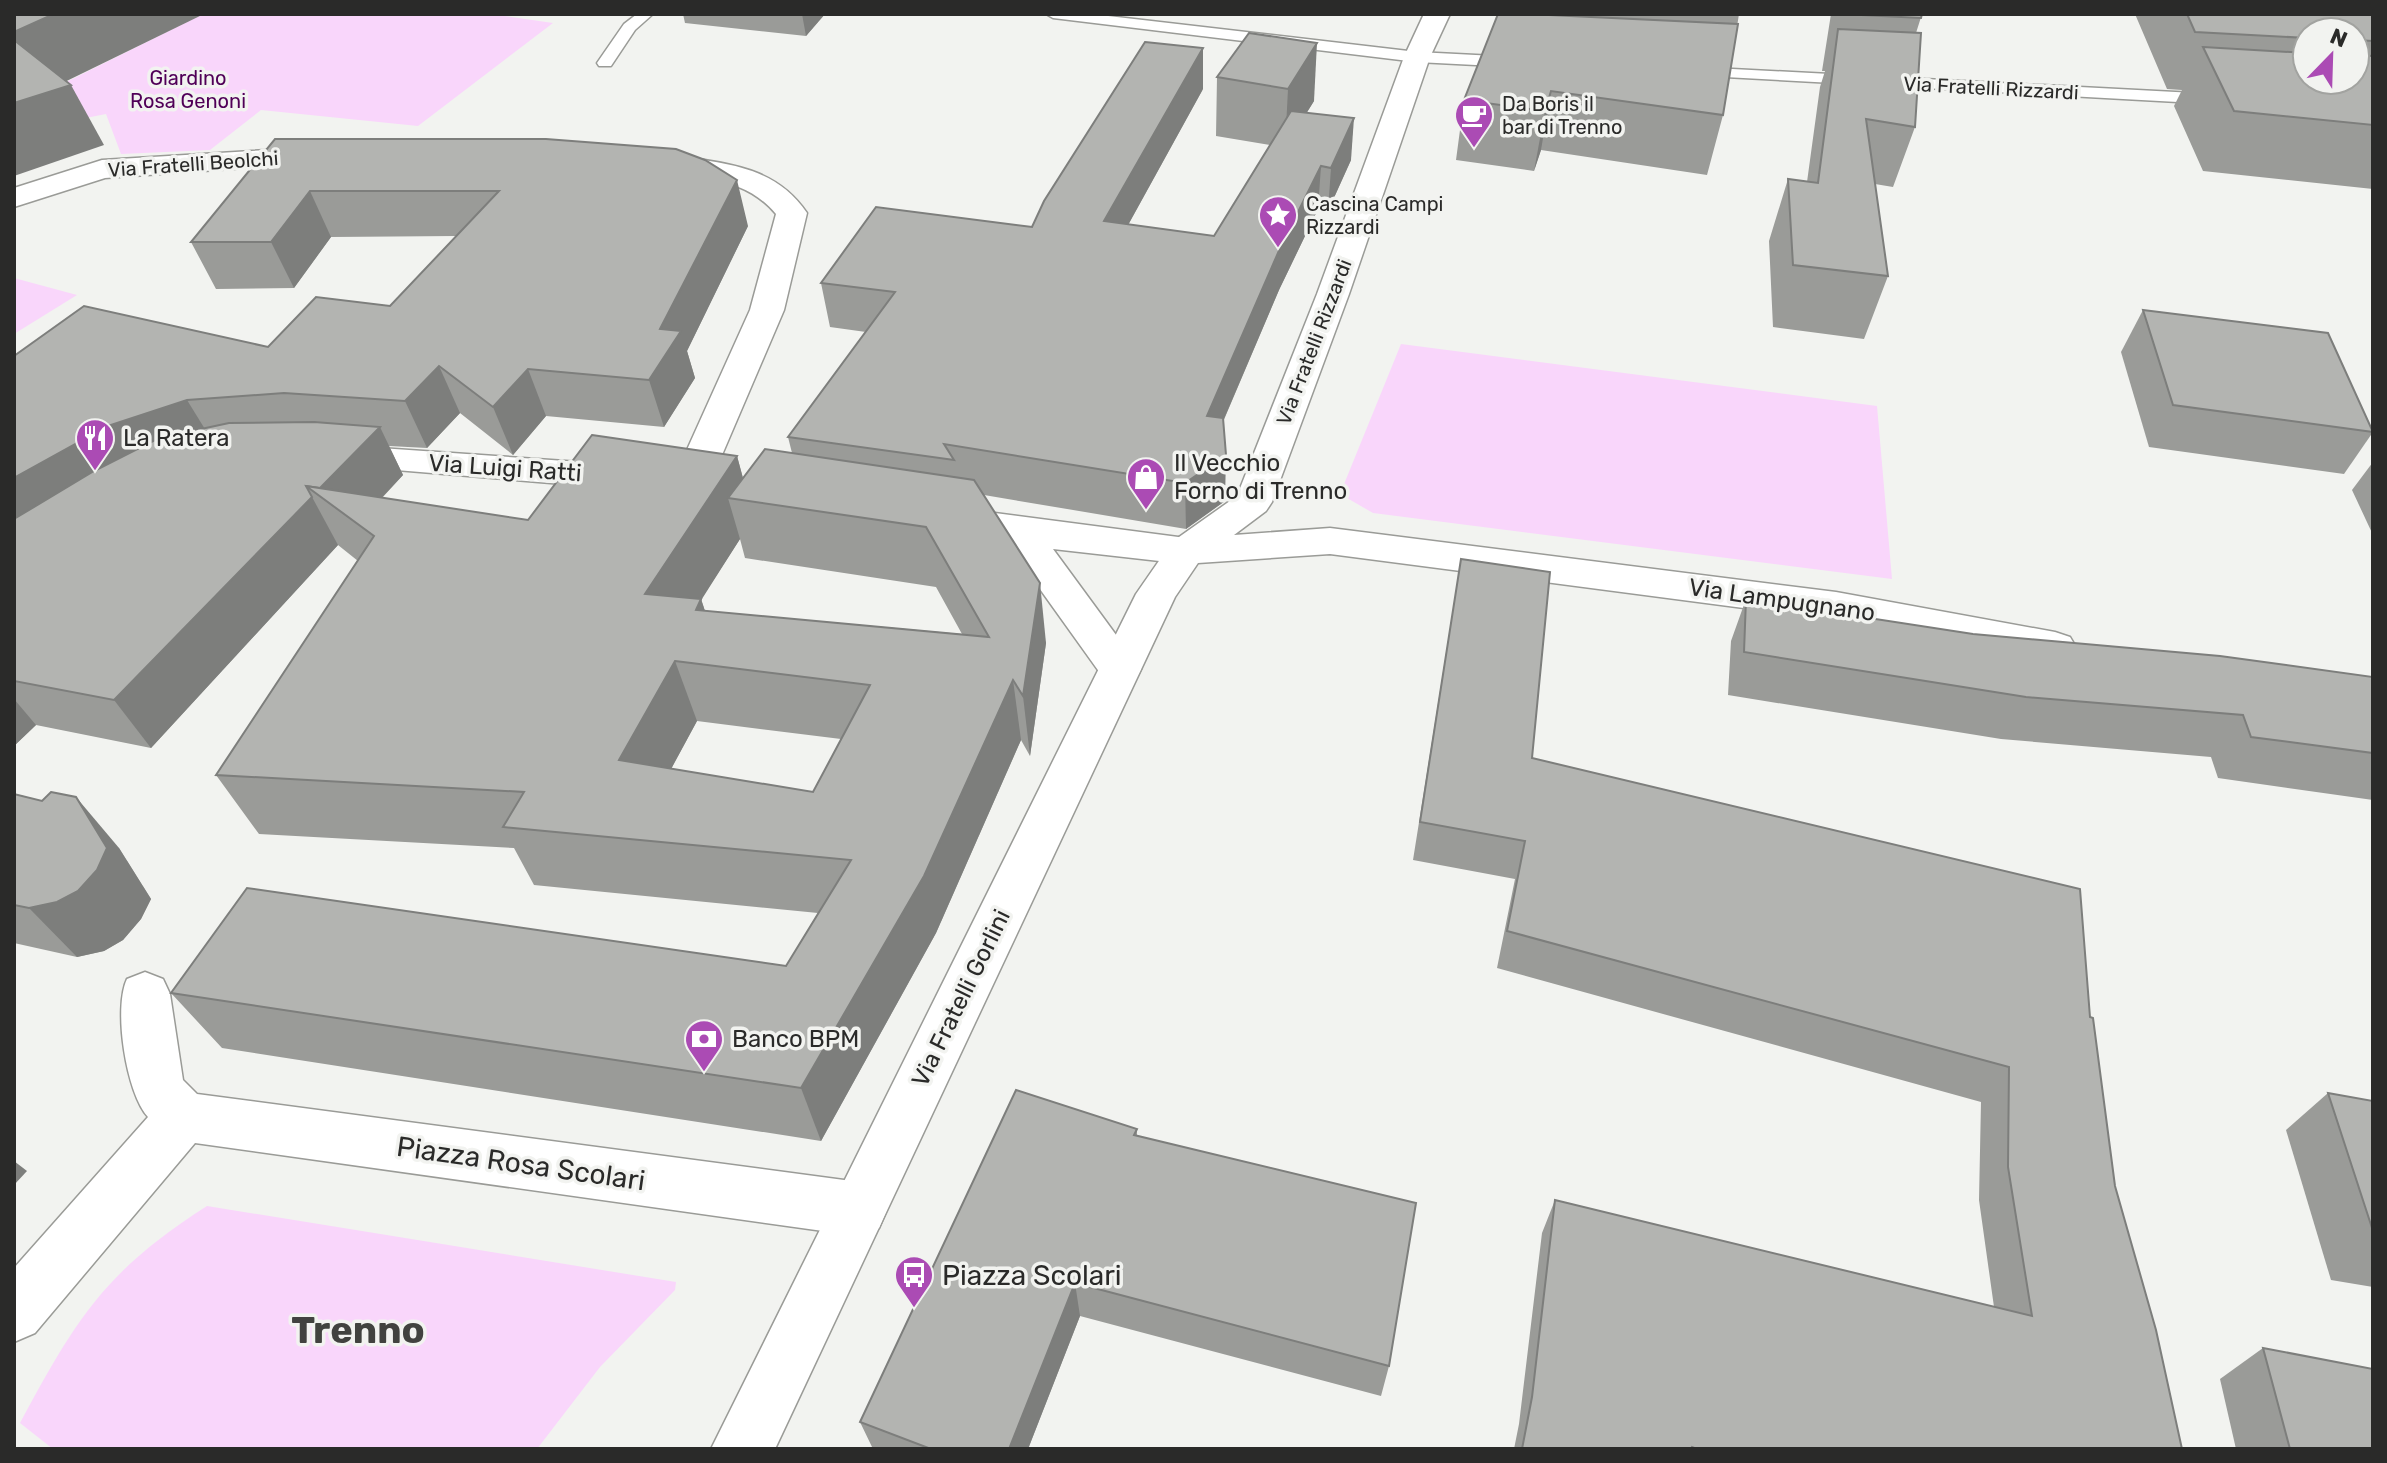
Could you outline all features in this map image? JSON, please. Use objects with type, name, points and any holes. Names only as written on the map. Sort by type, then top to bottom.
[{"type":"street","name":"Via Fratelli Rizzardi","points":[[1186,551],[1253,502],[1333,294],[1417,57],[1437,14]]},
{"type":"street","name":"Via Fratelli Beolchi","points":[[14,198],[102,169],[341,155]]},
{"type":"street","name":"Via Luigi Ratti","points":[[298,456],[339,456],[706,484],[767,310],[792,213],[771,189],[740,176],[632,159]]},
{"type":"street","points":[[915,514],[1020,532],[1186,551]]},
{"type":"street","points":[[1020,532],[1120,669]]},
{"type":"street","name":"Via Lampugnano","points":[[1186,551],[1330,541],[1836,606],[2088,654]]},
{"type":"street","name":"Via Fratelli Gorlini","points":[[742,1449],[1156,594],[1186,551]]},
{"type":"street","points":[[14,1312],[183,1117],[158,1090],[145,994]]},
{"type":"street","name":"Piazza Rosa Scolari","points":[[183,1117],[859,1209]]},
{"type":"lane","points":[[605,63],[629,27],[646,14]]},
{"type":"lane","points":[[1053,14],[1417,57],[1537,63]]},
{"type":"lane","name":"Via Fratelli Rizzardi","points":[[1676,71],[2233,100]]},
{"type":"green space","name":"Giardino Rosa Genoni","points":[[203,14],[490,14],[553,23],[418,126],[261,110],[210,150],[121,154],[106,114],[14,132],[14,108]]},
{"type":"green space","points":[[14,278],[77,295],[14,334]]},
{"type":"green space","points":[[1401,344],[1877,406],[1892,579],[1373,513],[1340,494]]},
{"type":"green space","points":[[207,1206],[676,1282],[675,1290],[600,1367],[537,1449],[53,1449],[20,1423],[58,1354],[96,1300],[118,1276],[172,1230]]},
{"type":"building","points":[[14,14],[54,14],[14,32]]},
{"type":"building","points":[[1498,14],[1738,24],[1723,115],[1551,91],[1545,111],[1464,100]]},
{"type":"building","points":[[1841,14],[1922,14],[1921,18]]},
{"type":"building","points":[[2187,14],[2373,14],[2373,41],[2371,16],[2291,16],[2291,37],[2195,32]]},
{"type":"building","points":[[1838,29],[1921,33],[1915,127],[1866,119],[1888,276],[1793,265],[1788,179],[1818,183]]},
{"type":"building","points":[[1249,33],[1317,43],[1288,89],[1217,77]]},
{"type":"building","points":[[14,40],[71,85],[14,103]]},
{"type":"building","points":[[1145,42],[1203,48],[1104,221],[1214,236],[1291,111],[1354,118],[1331,168],[1321,166],[1281,246],[1207,416],[1223,418],[1226,455],[1185,483],[944,444],[954,460],[788,437],[895,292],[821,283],[876,207],[1032,227],[1044,201]]},
{"type":"building","points":[[2203,47],[2291,52],[2291,96],[2371,96],[2373,56],[2373,125],[2234,111]]},
{"type":"building","points":[[275,139],[546,139],[676,149],[705,160],[737,180],[660,329],[681,331],[649,380],[528,369],[493,407],[439,366],[405,401],[284,393],[187,400],[108,426],[14,478],[14,356],[84,306],[268,347],[316,297],[390,306],[499,191],[310,191],[271,242],[191,242]]},
{"type":"building","points":[[2143,310],[2328,333],[2373,432],[2173,405]]},
{"type":"building","points":[[314,422],[380,427],[320,488],[306,486],[312,497],[114,700],[14,681],[14,519],[94,471],[159,438],[229,423]]},
{"type":"building","points":[[592,435],[737,456],[645,594],[701,599],[696,610],[989,637],[926,527],[728,498],[765,449],[974,480],[1040,583],[1023,696],[1013,680],[924,876],[801,1088],[171,993],[247,888],[786,966],[851,860],[503,827],[524,792],[216,775],[374,536],[306,486],[528,520]],"holes":[[[675,661],[870,685],[813,792],[619,760]]]},
{"type":"building","points":[[1461,559],[1550,572],[1532,758],[2080,889],[2090,1017],[2093,1018],[2115,1186],[2156,1330],[2182,1449],[1522,1449],[1532,1397],[1555,1200],[2032,1316],[2008,1167],[2009,1067],[1507,931],[1525,841],[1420,822]]},
{"type":"building","points":[[1746,599],[1973,634],[2220,656],[2373,677],[2373,753],[2251,737],[2243,715],[2026,697],[1744,652]]},
{"type":"building","points":[[51,792],[76,797],[107,848],[97,870],[78,891],[57,902],[29,908],[14,905],[14,794],[42,801]]},
{"type":"building","points":[[1016,1090],[1137,1129],[1134,1135],[1416,1203],[1389,1366],[1075,1283],[1009,1449],[931,1449],[860,1422]]},
{"type":"building","points":[[2328,1093],[2373,1101],[2373,1231]]},
{"type":"building","points":[[2263,1348],[2373,1369],[2373,1449],[2290,1449]]},
{"type":"place","name":"Da Boris il bar di Trenno","points":[[1474,149]]},
{"type":"place","name":"Cascina Campi Rizzardi","points":[[1278,249]]},
{"type":"place","name":"La Ratera","points":[[95,472]]},
{"type":"place","name":"Il Vecchio Forno di Trenno","points":[[1146,511]]},
{"type":"place","name":"Banco BPM","points":[[704,1073]]},
{"type":"place","name":"Piazza Scolari","points":[[914,1309]]},
{"type":"district","name":"Trenno","points":[[358,1330]]}]
